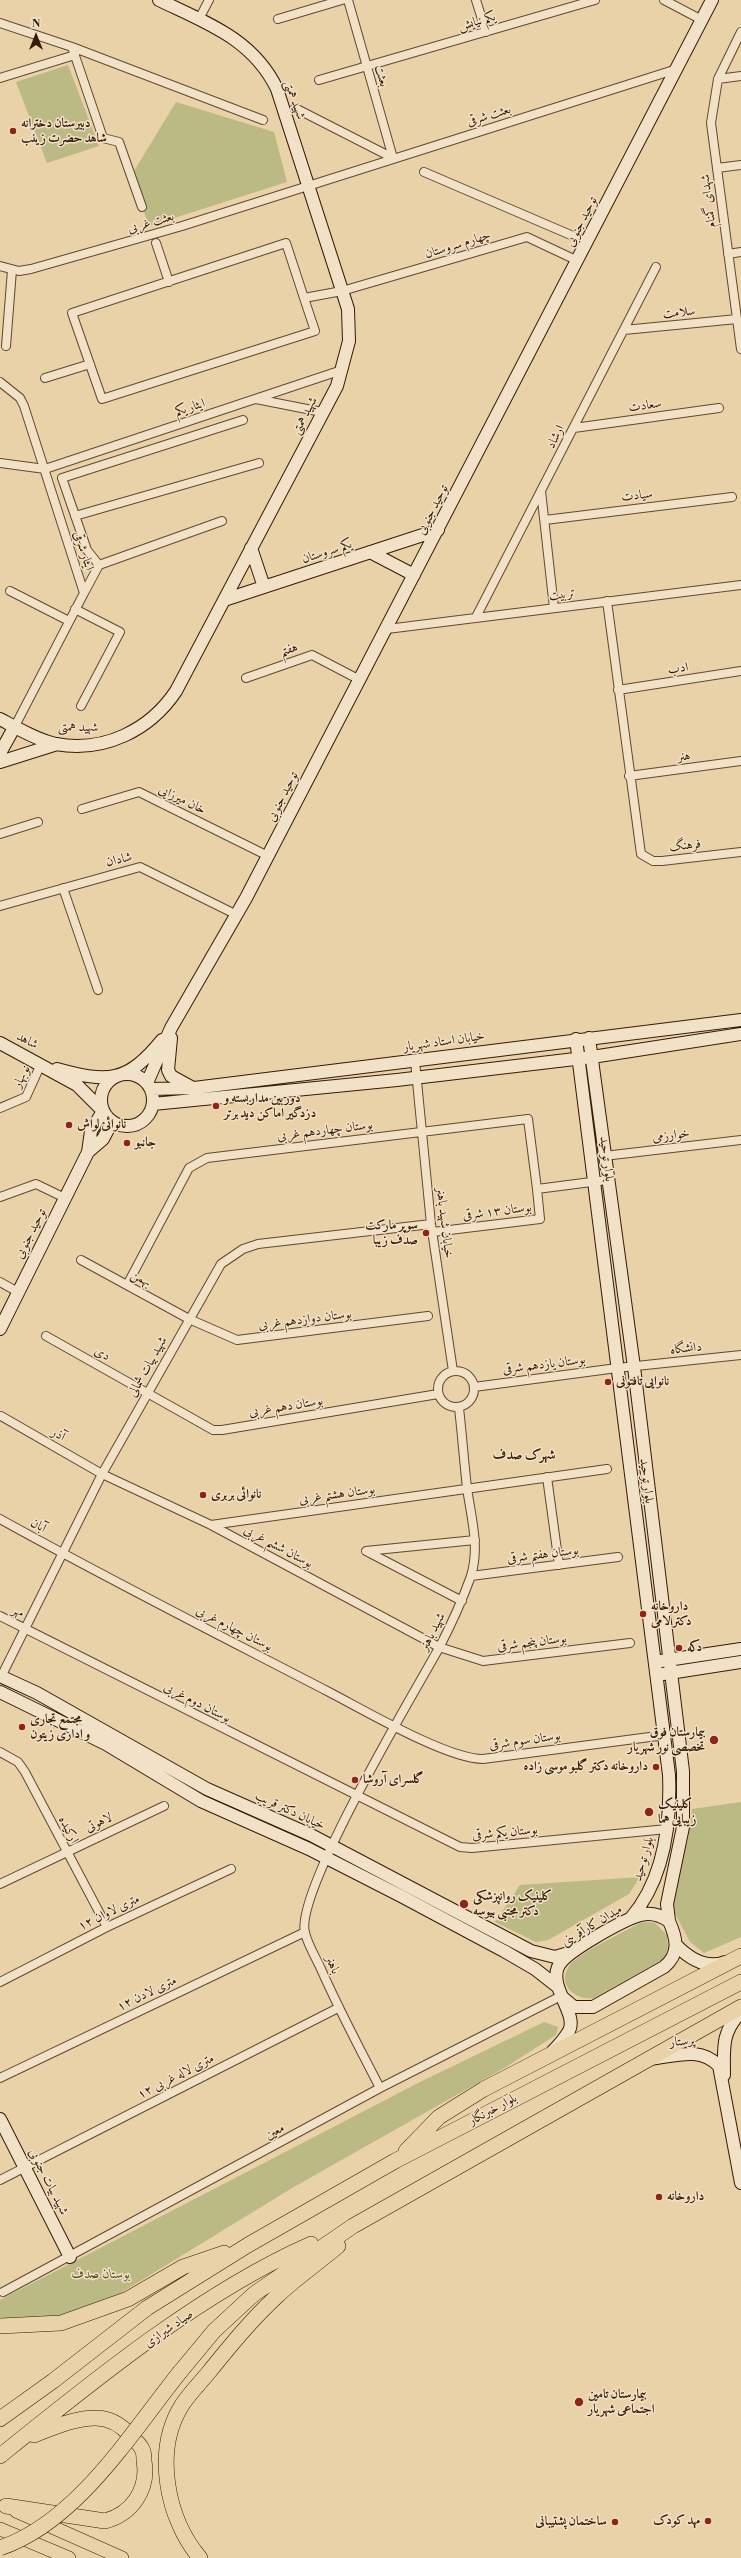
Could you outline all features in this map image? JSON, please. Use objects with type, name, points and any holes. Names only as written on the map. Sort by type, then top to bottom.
[{"type":"highway","points":[[396,2161],[439,2117],[484,2089],[552,2052],[741,1956]]},
{"type":"highway","name":"بلوار خبرنگار","points":[[248,2245],[396,2161],[741,1982]]},
{"type":"highway","points":[[0,2548],[32,2532],[90,2486],[214,2331],[243,2303],[289,2268],[388,2204],[741,2007]]},
{"type":"highway","points":[[200,2558],[188,2543],[177,2522],[167,2476],[172,2430],[182,2406],[251,2322],[272,2301],[388,2204]]},
{"type":"highway","name":"صیاد شیرازی","points":[[0,2456],[83,2390],[172,2326],[250,2274],[353,2226]]},
{"type":"highway","points":[[0,2326],[60,2323],[128,2299],[183,2266],[248,2245]]},
{"type":"highway","points":[[0,2419],[53,2381],[147,2308],[248,2245]]},
{"type":"highway","points":[[3,2505],[105,2521],[117,2518],[138,2498],[146,2473],[143,2450],[126,2431],[114,2422],[97,2418],[76,2419],[20,2440]]},
{"type":"main road","points":[[3,2505],[122,2558]]},
{"type":"main road","points":[[0,2529],[69,2558]]},
{"type":"street","name":"شهید همتی","points":[[0,719],[58,744],[104,742],[130,734],[150,720],[176,691],[322,412],[342,370],[350,326],[348,309],[277,89],[261,62],[238,40],[159,0]]},
{"type":"street","points":[[199,19],[209,0]]},
{"type":"street","points":[[278,19],[342,0]]},
{"type":"street","name":"بعثت","points":[[348,0],[393,158]]},
{"type":"street","points":[[476,0],[486,32]]},
{"type":"street","name":"یکم نیایش","points":[[319,80],[595,0]]},
{"type":"street","points":[[664,0],[702,20]]},
{"type":"street","name":"توحید جنوبی","points":[[122,1074],[143,1062],[171,1028],[237,915],[712,0]]},
{"type":"street","points":[[0,23],[263,120]]},
{"type":"street","name":"شهدای گمنام","points":[[741,32],[718,80],[711,123],[741,349]]},
{"type":"street","points":[[0,78],[74,51]]},
{"type":"street","points":[[74,51],[103,138],[119,142],[142,207]]},
{"type":"street","name":"بعثت شرقی","points":[[308,185],[676,69]]},
{"type":"street","points":[[718,80],[741,76]]},
{"type":"street","points":[[295,108],[393,158]]},
{"type":"street","points":[[717,168],[741,165]]},
{"type":"street","points":[[424,172],[587,242]]},
{"type":"street","name":"بعثت غربی","points":[[0,266],[19,271],[50,264],[182,226],[308,185]]},
{"type":"street","name":"چهارم سروستان","points":[[304,298],[342,291],[528,237],[578,260]]},
{"type":"street","points":[[156,244],[169,282]]},
{"type":"street","points":[[286,244],[304,298],[315,331],[102,399],[72,313],[286,244]]},
{"type":"street","points":[[728,254],[741,252]]},
{"type":"street","name":"ارشاد","points":[[476,617],[656,267]]},
{"type":"street","points":[[0,338],[6,346],[12,270]]},
{"type":"street","points":[[0,315],[9,320]]},
{"type":"street","name":"سلامت","points":[[624,330],[737,318]]},
{"type":"street","points":[[45,378],[90,364]]},
{"type":"street","name":"ایثار یکم","points":[[45,469],[342,370]]},
{"type":"street","name":"ایثار شرقی","points":[[0,382],[20,398],[24,406],[84,593]]},
{"type":"street","points":[[255,399],[322,412]]},
{"type":"street","name":"سعادت","points":[[574,428],[719,408]]},
{"type":"street","points":[[99,565],[87,550],[62,478],[243,420]]},
{"type":"street","points":[[0,463],[45,469]]},
{"type":"street","points":[[75,516],[259,463]]},
{"type":"street","points":[[541,491],[554,608]]},
{"type":"street","name":"سیادت","points":[[545,520],[732,496]]},
{"type":"street","points":[[0,753],[99,565],[222,520]]},
{"type":"street","name":"یکم سروستان","points":[[224,600],[438,530]]},
{"type":"street","points":[[251,548],[264,587]]},
{"type":"street","points":[[370,552],[414,575]]},
{"type":"street","name":"تربیت","points":[[387,628],[741,585]]},
{"type":"street","points":[[10,591],[69,621]]},
{"type":"street","points":[[607,601],[629,776]]},
{"type":"street","points":[[75,609],[120,632],[81,706]]},
{"type":"street","name":"هفتم","points":[[246,678],[312,655],[360,680]]},
{"type":"street","name":"ادب","points":[[618,690],[741,671]]},
{"type":"street","points":[[0,762],[58,744]]},
{"type":"street","name":"هنر","points":[[629,776],[741,761]]},
{"type":"street","name":"فرهنگ","points":[[629,776],[640,854],[653,861],[741,852]]},
{"type":"street","name":"خان میرزایی","points":[[82,809],[139,792],[268,856]]},
{"type":"street","points":[[0,834],[38,822]]},
{"type":"street","name":"شادان","points":[[0,906],[140,867],[237,915]]},
{"type":"street","points":[[63,888],[98,990]]},
{"type":"street","name":"خیابان استاد شهریار","points":[[149,1086],[194,1088],[414,1061],[576,1039],[741,1020]]},
{"type":"street","points":[[171,1028],[168,1070],[177,1081],[194,1088]]},
{"type":"street","name":"توحید جنوبی","points":[[149,1086],[171,1028]]},
{"type":"street","points":[[153,1104],[416,1078],[436,1074],[592,1057],[741,1034]]},
{"type":"street","name":"بلوار توحید","points":[[589,1038],[607,1180],[634,1367],[685,1800],[684,1827],[667,1904],[669,1921]]},
{"type":"street","name":"بلوار توحید","points":[[576,1039],[595,1181],[617,1368],[658,1675],[665,1735],[670,1808],[667,1830],[656,1879],[645,1901],[631,1918]]},
{"type":"street","name":"شاهد","points":[[0,1043],[41,1064]]},
{"type":"street","points":[[434,1058],[426,1063],[428,1070],[436,1074]]},
{"type":"street","name":"خیابان شهید باهنر","points":[[414,1061],[432,1228],[453,1371]]},
{"type":"street","points":[[392,1080],[404,1074],[402,1065],[396,1063]]},
{"type":"street","points":[[41,1064],[94,1077],[122,1074],[135,1075],[149,1086],[153,1104],[150,1112],[137,1124],[129,1126],[112,1122],[77,1085],[41,1064]]},
{"type":"street","name":"نوبهار","points":[[0,1108],[26,1097],[41,1064]]},
{"type":"street","points":[[103,1111],[101,1094],[104,1085],[122,1074]]},
{"type":"street","name":"توحید جنوبی","points":[[0,1329],[88,1152],[91,1132],[103,1111]]},
{"type":"street","name":"بوستان چهاردهم غربی","points":[[127,1285],[189,1168],[199,1161],[226,1155],[528,1119],[540,1219]]},
{"type":"street","name":"توحید جنوبی","points":[[88,1152],[103,1139],[112,1122]]},
{"type":"street","name":"خوارزمی","points":[[604,1156],[741,1140]]},
{"type":"street","points":[[537,1190],[607,1180]]},
{"type":"street","points":[[0,1197],[36,1184],[65,1198]]},
{"type":"street","name":"بوستان ۱۳ شرقی","points":[[432,1228],[540,1219]]},
{"type":"street","name":"شهید بیات شمالی","points":[[0,1677],[26,1630],[102,1474],[217,1269],[231,1256],[250,1246],[432,1228]]},
{"type":"street","name":"بهمن","points":[[81,1260],[189,1319]]},
{"type":"street","points":[[0,1282],[18,1292]]},
{"type":"street","name":"بوستان دوازدهم غربی","points":[[189,1319],[242,1341],[428,1316]]},
{"type":"street","name":"دی","points":[[46,1336],[147,1393]]},
{"type":"street","name":"دانشگاه","points":[[617,1368],[741,1355]]},
{"type":"street","name":"بوستان یازدهم شرقی","points":[[474,1387],[617,1368]]},
{"type":"street","points":[[453,1371],[459,1371],[469,1376],[474,1387],[469,1402],[459,1408],[444,1403],[438,1394],[438,1388],[442,1377],[453,1371]]},
{"type":"street","name":"بوستان دهم غربی","points":[[147,1393],[213,1430],[438,1394]]},
{"type":"street","name":"شهید باهنر","points":[[332,1846],[394,1725],[439,1647],[462,1601],[471,1576],[474,1565],[475,1540],[467,1489],[459,1408]]},
{"type":"street","name":"آذر","points":[[1,1416],[102,1474]]},
{"type":"street","name":"بوستان هشتم غربی","points":[[211,1525],[607,1469]]},
{"type":"street","name":"بوستان ششم غربی","points":[[102,1474],[211,1525],[439,1647]]},
{"type":"street","points":[[547,1477],[559,1565]]},
{"type":"street","name":"آبان","points":[[0,1519],[64,1554]]},
{"type":"street","points":[[462,1601],[366,1551],[475,1540]]},
{"type":"street","name":"بوستان چهارم غربی","points":[[64,1554],[394,1725]]},
{"type":"street","name":"بوستان هفتم شرقی","points":[[471,1576],[618,1557]]},
{"type":"street","name":"مهر","points":[[0,1616],[26,1630]]},
{"type":"street","name":"بوستان دوم غربی","points":[[26,1630],[357,1797]]},
{"type":"street","name":"بوستان پنجم شرقی","points":[[439,1647],[483,1661],[630,1643]]},
{"type":"street","points":[[656,1661],[741,1649]]},
{"type":"street","points":[[686,1657],[682,1664],[690,1670]]},
{"type":"street","points":[[658,1675],[741,1662]]},
{"type":"street","name":"خیابان دکتر قریب","points":[[0,1677],[83,1718],[207,1789],[332,1846],[531,1951],[555,1957],[572,1952]]},
{"type":"street","name":"خیابان دکتر قریب","points":[[0,1692],[106,1744],[201,1801],[327,1858],[504,1951],[535,1969],[560,1991]]},
{"type":"street","name":"بوستان سوم شرقی","points":[[394,1725],[463,1757],[474,1759],[665,1735]]},
{"type":"street","name":"ارکیده","points":[[0,1752],[18,1762],[25,1772],[107,1927]]},
{"type":"street","name":"بوستان یکم شرقی","points":[[357,1797],[466,1848],[667,1830]]},
{"type":"street","name":"لاهوتی","points":[[0,1884],[164,1806]]},
{"type":"street","points":[[304,1932],[310,1899],[332,1846]]},
{"type":"street","name":"۱۲ متری لاوان","points":[[0,1982],[107,1927],[231,1869]]},
{"type":"street","name":"میدان کارآفرینی","points":[[560,1991],[556,1973],[559,1965],[572,1952],[631,1918],[652,1914],[669,1921]]},
{"type":"street","points":[[669,1921],[677,1946],[692,1959],[708,1964],[720,1964],[741,1956]]},
{"type":"street","name":"باهنر","points":[[304,1932],[338,2008],[380,2088]]},
{"type":"street","name":"۱۲ متری لادن","points":[[0,2078],[304,1932]]},
{"type":"street","points":[[560,1991],[574,2007],[592,2007],[664,1967],[672,1961],[677,1946]]},
{"type":"street","points":[[552,2052],[570,2030],[572,2023],[560,1991]]},
{"type":"street","name":"معین","points":[[3,2292],[560,1991]]},
{"type":"street","name":"۱۲ متری لاله غربی","points":[[0,2180],[338,2008]]},
{"type":"street","points":[[724,2082],[725,2035],[732,2021],[741,2012]]},
{"type":"street","name":"پرستار","points":[[645,2060],[699,2053],[711,2058],[720,2066],[741,2183]]},
{"type":"street","name":"شهید بیات جنوبی","points":[[0,2119],[70,2257]]},
{"type":"green space","points":[[68,65],[99,146],[47,163],[16,82]]},
{"type":"green space","points":[[176,102],[274,132],[287,182],[149,226],[131,176]]},
{"type":"green space","points":[[741,1802],[741,1937],[704,1953],[690,1942],[671,1906],[688,1839],[692,1809]]},
{"type":"green space","points":[[640,1877],[629,1894],[548,1940],[536,1942],[495,1922],[520,1885]]},
{"type":"green space","points":[[640,1923],[655,1923],[667,1935],[668,1949],[663,1959],[594,1998],[580,1997],[570,1990],[565,1979],[569,1966],[573,1961]]},
{"type":"green space","name":"بوستان صدف","points":[[544,2022],[558,2027],[556,2035],[506,2067],[292,2188],[111,2299],[47,2320],[0,2322],[0,2300],[420,2082]]},
{"type":"place","name":"دبیرستان دخترانه شاهد حضرت زینب","points":[[13,131]]},
{"type":"place","name":"دوربین مداربسته و دزدگیر اماکن دید برتر","points":[[216,1106]]},
{"type":"place","name":"نانوائی لواش","points":[[69,1125]]},
{"type":"place","name":"جانبو","points":[[127,1143]]},
{"type":"place","name":"سوپر مارکت صدف زیبا","points":[[426,1233]]},
{"type":"place","name":"نانوایی تافتونی","points":[[608,1382]]},
{"type":"place","name":"نانوائی بربری","points":[[203,1495]]},
{"type":"place","name":"داروخانه دکتر لامی","points":[[643,1614]]},
{"type":"place","name":"دکه","points":[[679,1648]]},
{"type":"place","name":"مجتمع تجاری و اداری زیتون","points":[[22,1727]]},
{"type":"place","name":"بیمارستان فوق تخصصی نور شهریار","points":[[714,1740]]},
{"type":"place","name":"داروخانه دکتر گلبو موسی زاده","points":[[656,1767]]},
{"type":"place","name":"گلسرای آروشا","points":[[355,1780]]},
{"type":"place","name":"کلینیک زیبایی هما","points":[[649,1812]]},
{"type":"place","name":"کلینیک روانپزشکی دکتر مجتبی بیوسه","points":[[464,1904]]},
{"type":"place","name":"داروخانه","points":[[659,2197]]},
{"type":"place","name":"بیمارستان تامین اجتماعی شهریار","points":[[579,2402]]},
{"type":"place","name":"مهد کودک","points":[[708,2521]]},
{"type":"place","name":"ساختمان پشتیبانی","points":[[615,2522]]},
{"type":"district","name":"شهرک صدف","points":[[524,1456]]}]
